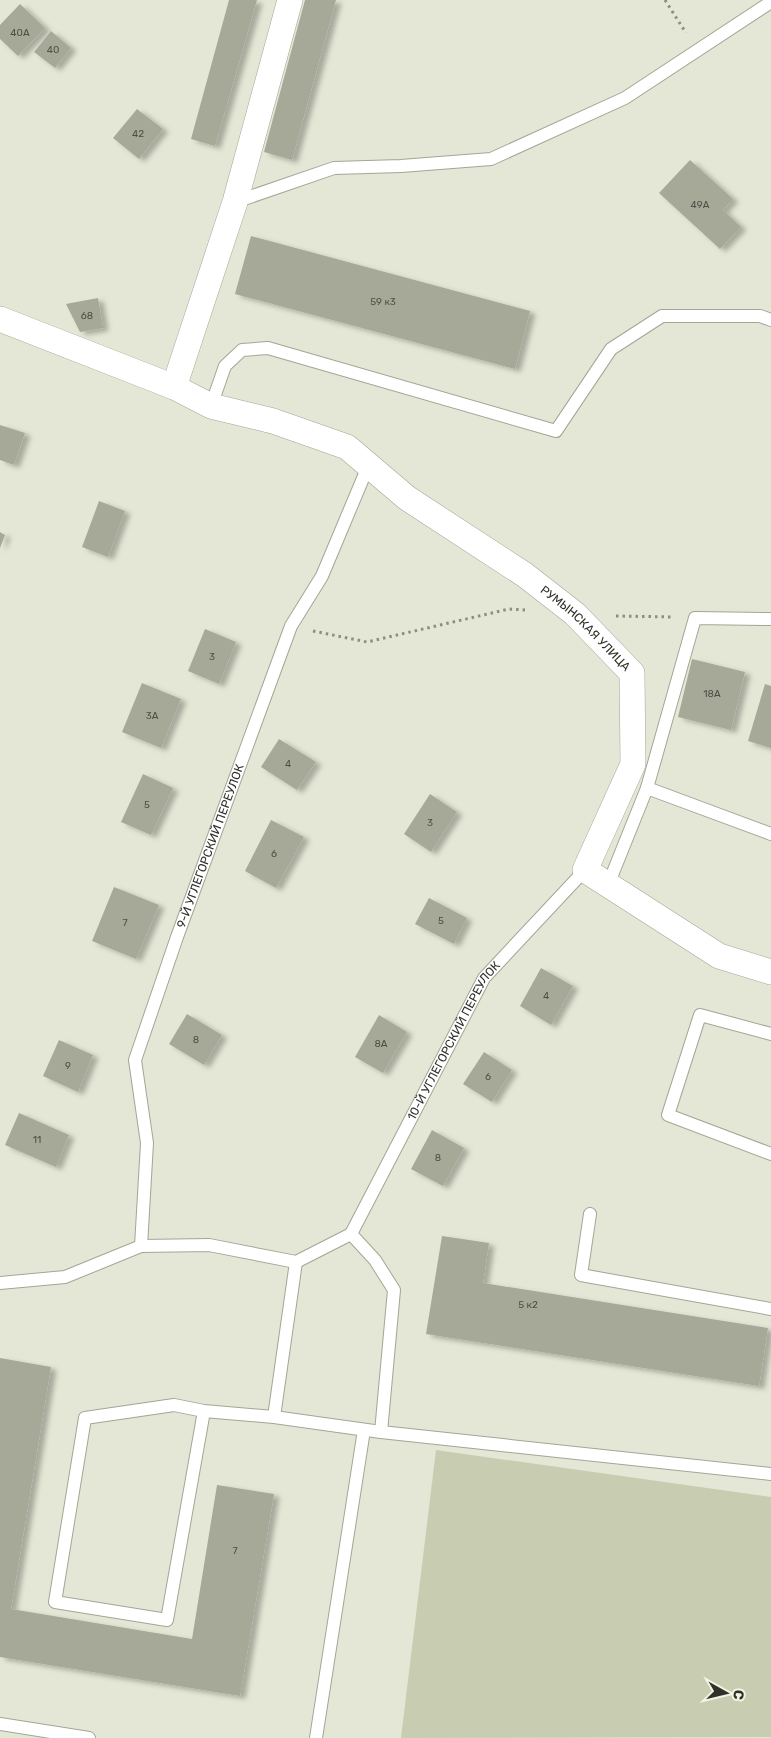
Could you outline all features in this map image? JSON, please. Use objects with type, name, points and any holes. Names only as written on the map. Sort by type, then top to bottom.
[{"type":"street","points":[[174,387],[234,202],[290,0]]},
{"type":"street","name":"РУМЫНСКАЯ УЛИЦА","points":[[0,319],[174,387],[211,406],[273,421],[347,447],[407,498],[525,575],[575,614],[632,673],[633,764],[585,870]]},
{"type":"street","points":[[585,870],[719,956],[771,972]]},
{"type":"lane","points":[[234,202],[334,168],[401,166],[491,158],[625,98],[771,2]]},
{"type":"lane","points":[[211,406],[225,366],[242,350],[268,348],[556,431],[611,349],[662,316],[760,316],[771,320]]},
{"type":"lane","name":"9-Й УГЛЕГОРСКИЙ ПЕРЕУЛОК","points":[[141,1246],[147,1143],[135,1060],[177,937],[291,626],[322,576],[369,464]]},
{"type":"lane","points":[[608,885],[647,788],[695,618],[770,617]]},
{"type":"lane","points":[[647,788],[771,834]]},
{"type":"lane","name":"10-Й УГЛЕГОРСКИЙ ПЕРЕУЛОК","points":[[351,1234],[484,978],[585,870]]},
{"type":"lane","points":[[771,1034],[700,1015],[668,1115],[771,1154]]},
{"type":"lane","points":[[590,1214],[581,1275],[771,1309]]},
{"type":"lane","points":[[0,1283],[65,1277],[141,1246],[209,1245],[296,1262],[351,1234],[375,1260],[394,1290],[381,1432]]},
{"type":"lane","points":[[274,1417],[296,1262]]},
{"type":"lane","points":[[204,1411],[168,1620],[55,1602],[85,1418],[174,1405],[204,1411],[274,1417],[381,1432],[771,1474]]},
{"type":"lane","points":[[316,1738],[364,1430]]},
{"type":"lane","points":[[0,1724],[89,1738]]},
{"type":"path","points":[[665,0],[697,51]]},
{"type":"path","points":[[291,626],[367,642],[508,609],[528,610]]},
{"type":"path","points":[[575,614],[695,618]]},
{"type":"green space","points":[[436,1450],[771,1497],[771,1737],[401,1738]]},
{"type":"building","points":[[229,0],[257,0],[215,146],[191,139]]},
{"type":"building","points":[[305,0],[336,0],[292,160],[264,152]]},
{"type":"building","points":[[20,4],[45,28],[18,56],[0,39],[0,25]]},
{"type":"building","points":[[51,31],[71,48],[55,68],[34,52]]},
{"type":"building","points":[[137,109],[163,129],[139,159],[113,138]]},
{"type":"building","points":[[690,160],[733,199],[723,210],[741,227],[720,249],[659,193]]},
{"type":"building","points":[[251,236],[530,311],[515,369],[235,294]]},
{"type":"building","points":[[98,298],[103,328],[80,332],[66,304]]},
{"type":"building","points":[[0,425],[25,433],[14,465],[0,460]]},
{"type":"building","points":[[99,501],[125,511],[108,557],[82,547]]},
{"type":"building","points":[[0,532],[5,535],[0,548]]},
{"type":"building","points":[[205,629],[236,642],[219,684],[188,671]]},
{"type":"building","points":[[692,659],[745,672],[731,730],[678,717]]},
{"type":"building","points":[[142,683],[181,699],[161,748],[122,732]]},
{"type":"building","points":[[765,684],[771,686],[771,748],[748,741]]},
{"type":"building","points":[[279,739],[316,762],[297,790],[261,767]]},
{"type":"building","points":[[143,774],[173,788],[151,835],[121,822]]},
{"type":"building","points":[[430,794],[457,812],[431,852],[404,834]]},
{"type":"building","points":[[271,820],[304,837],[276,888],[245,871]]},
{"type":"building","points":[[114,887],[159,905],[136,959],[92,941]]},
{"type":"building","points":[[429,898],[467,918],[454,944],[415,924]]},
{"type":"building","points":[[541,968],[573,986],[551,1025],[520,1006]]},
{"type":"building","points":[[187,1014],[222,1035],[204,1065],[169,1044]]},
{"type":"building","points":[[379,1015],[407,1032],[383,1073],[355,1057]]},
{"type":"building","points":[[59,1040],[93,1055],[78,1092],[43,1076]]},
{"type":"building","points":[[484,1052],[512,1070],[492,1102],[463,1084]]},
{"type":"building","points":[[19,1113],[69,1135],[56,1167],[5,1145]]},
{"type":"building","points":[[432,1130],[464,1148],[443,1186],[411,1169]]},
{"type":"building","points":[[442,1236],[489,1243],[483,1283],[768,1328],[759,1386],[426,1334]]},
{"type":"building","points":[[0,1358],[51,1367],[11,1609],[192,1639],[217,1485],[274,1494],[240,1696],[0,1657]]}]
